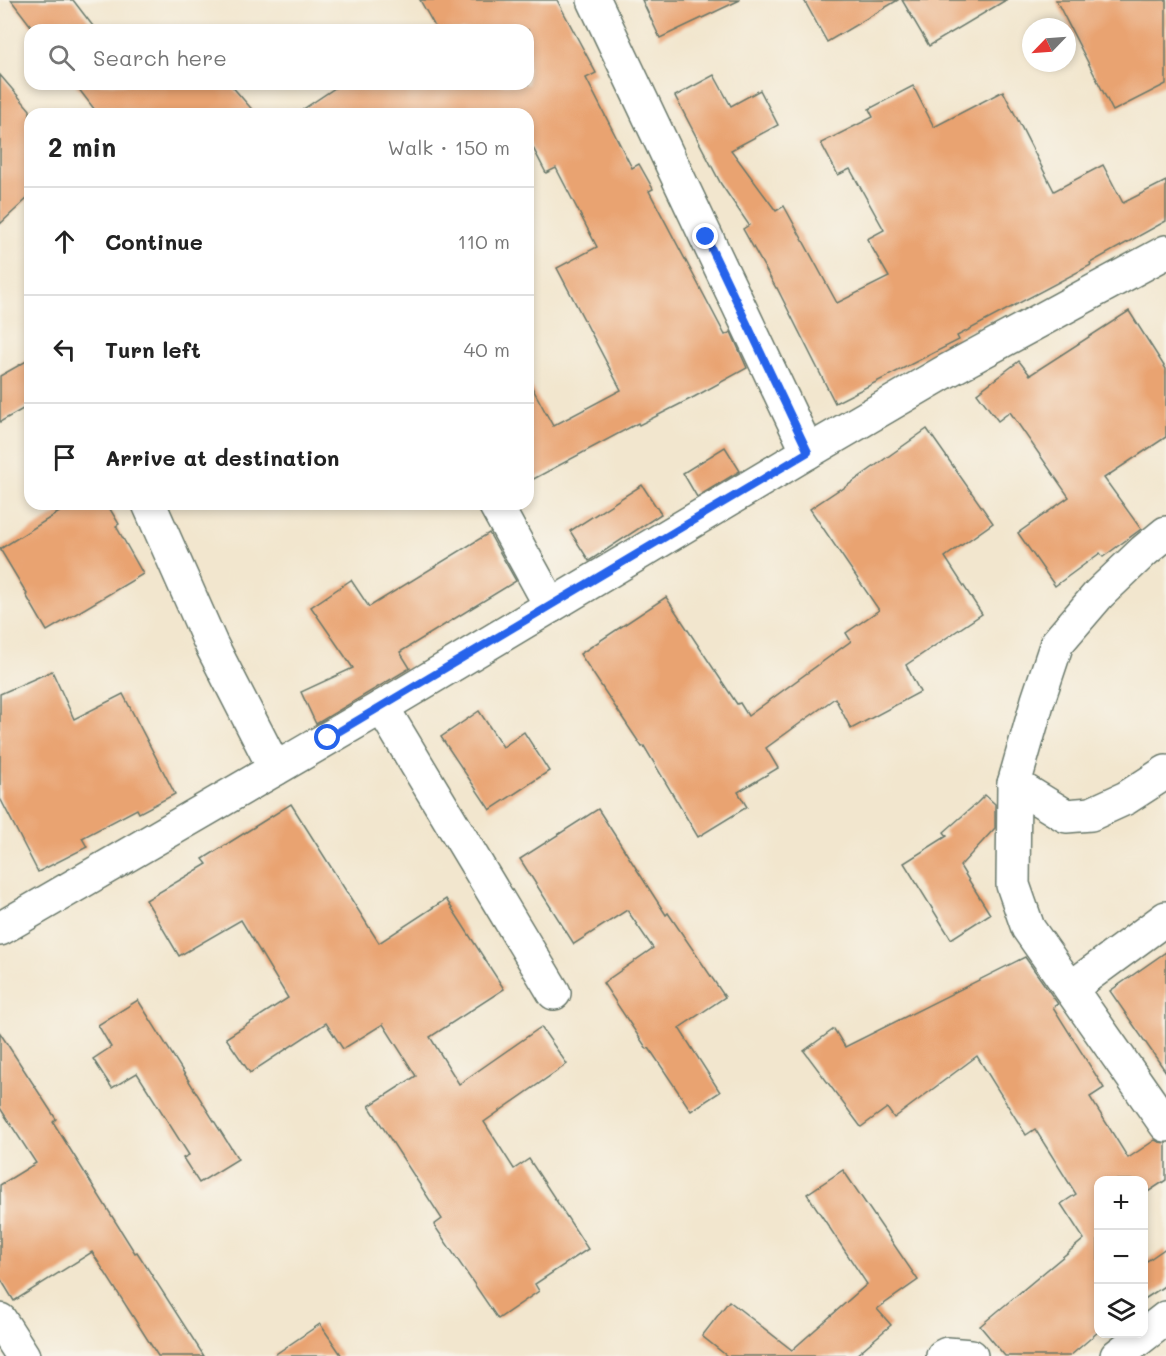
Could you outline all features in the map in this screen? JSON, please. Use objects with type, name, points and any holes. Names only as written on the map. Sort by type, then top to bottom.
[{"type":"street","points":[[594,0],[808,452]]},
{"type":"street","points":[[0,929],[382,707],[943,373],[1166,252]]},
{"type":"street","points":[[152,510],[211,644],[275,770]]},
{"type":"street","points":[[498,510],[551,606]]},
{"type":"street","points":[[1162,1111],[1028,928],[1013,885],[1014,784],[1057,643],[1099,594],[1166,533]]},
{"type":"street","points":[[382,707],[554,993]]},
{"type":"street","points":[[1014,784],[1066,816],[1083,815],[1091,814],[1125,798],[1166,772]]},
{"type":"street","points":[[1071,988],[1166,918]]},
{"type":"street","points":[[1117,1356],[1166,1318]]},
{"type":"street","points":[[0,1320],[23,1356]]},
{"type":"street","points":[[943,1356],[946,1354],[971,1356]]},
{"type":"building","points":[[11,0],[73,0],[91,24],[29,24]]},
{"type":"building","points":[[420,0],[557,0],[596,73],[586,78],[632,168],[639,164],[653,189],[649,191],[725,335],[731,332],[747,368],[534,479],[534,391],[553,426],[621,390],[557,268],[597,247],[556,168],[546,173],[534,150],[534,108],[305,108],[332,90],[534,90],[534,24],[434,24]]},
{"type":"building","points":[[642,0],[740,0],[660,38]]},
{"type":"building","points":[[804,0],[898,0],[827,42]]},
{"type":"building","points":[[902,0],[1006,0],[929,46]]},
{"type":"building","points":[[1056,0],[1166,0],[1166,84],[1113,111],[1076,39],[1076,18],[1065,18]]},
{"type":"building","points":[[0,75],[28,108],[24,108],[24,202],[0,224]]},
{"type":"building","points":[[714,75],[731,106],[760,90],[778,125],[731,150],[776,211],[784,206],[837,303],[889,277],[867,239],[884,230],[850,169],[838,175],[821,143],[873,117],[869,109],[913,86],[934,127],[1003,91],[1054,191],[1103,165],[1123,203],[1166,181],[1166,221],[1090,263],[1091,265],[957,336],[959,340],[835,403],[777,288],[743,229],[749,225],[721,184],[675,96]]},
{"type":"building","points":[[80,90],[235,90],[251,108],[93,108]]},
{"type":"building","points":[[1129,311],[1166,369],[1166,437],[1104,478],[1141,529],[1103,557],[1100,553],[1055,586],[1018,533],[1069,497],[1010,412],[998,421],[977,393],[1019,361],[1030,375]]},
{"type":"building","points":[[24,362],[24,408],[0,422],[0,376]]},
{"type":"building","points":[[927,429],[993,523],[945,557],[982,614],[906,665],[920,692],[851,729],[835,698],[766,748],[778,768],[738,792],[747,807],[698,837],[644,746],[642,747],[580,654],[666,597],[737,704],[740,703],[748,716],[851,641],[846,633],[879,610],[810,509],[841,490]]},
{"type":"building","points":[[725,447],[740,471],[697,497],[683,473]]},
{"type":"building","points":[[642,485],[661,514],[589,561],[570,531]]},
{"type":"building","points":[[62,510],[111,510],[119,524],[116,526],[143,574],[47,631],[0,549]]},
{"type":"building","points":[[489,533],[516,581],[400,652],[410,668],[316,724],[301,692],[353,668],[311,607],[351,580],[369,607]]},
{"type":"building","points":[[52,671],[74,719],[123,694],[175,794],[139,813],[137,809],[82,838],[87,847],[38,872],[0,798],[0,694]]},
{"type":"building","points":[[479,711],[503,747],[524,732],[549,771],[490,810],[441,737]]},
{"type":"building","points":[[985,795],[995,804],[995,828],[960,866],[990,914],[951,939],[904,863],[947,836],[944,832]]},
{"type":"building","points":[[291,804],[379,943],[446,899],[504,989],[430,1037],[459,1084],[541,1027],[567,1064],[484,1122],[514,1169],[529,1159],[588,1249],[535,1284],[539,1291],[498,1319],[434,1225],[442,1219],[369,1106],[416,1076],[383,1024],[343,1049],[326,1023],[250,1073],[226,1038],[288,998],[241,920],[179,956],[146,900],[207,864],[203,859]]},
{"type":"building","points":[[598,809],[666,915],[668,913],[725,997],[679,1028],[720,1092],[691,1111],[603,983],[653,948],[627,910],[574,944],[520,859]]},
{"type":"building","points":[[1166,952],[1166,1072],[1110,991]]},
{"type":"building","points":[[1025,957],[1058,1004],[1053,1007],[1104,1088],[1090,1097],[1128,1158],[1155,1140],[1166,1143],[1166,1180],[1148,1192],[1148,1176],[1094,1176],[1094,1335],[1070,1356],[1005,1356],[980,1326],[1084,1239],[1061,1204],[1076,1194],[1035,1129],[1026,1135],[977,1056],[894,1118],[887,1108],[861,1127],[804,1051],[834,1029],[845,1047]]},
{"type":"building","points":[[138,1000],[238,1159],[199,1183],[183,1158],[189,1155],[137,1073],[112,1088],[93,1059],[111,1047],[98,1025]]},
{"type":"building","points":[[0,1033],[56,1119],[53,1122],[135,1253],[137,1252],[204,1356],[158,1356],[92,1252],[14,1301],[0,1278],[0,1185],[36,1163],[0,1108]]},
{"type":"building","points":[[843,1170],[918,1280],[877,1309],[891,1325],[855,1356],[727,1356],[702,1336],[729,1301],[792,1350],[867,1284],[807,1194]]},
{"type":"building","points":[[1166,1248],[1166,1285],[1148,1297],[1148,1284],[1148,1260]]},
{"type":"building","points":[[320,1324],[342,1356],[273,1356]]},
{"type":"route","points":[[328,738],[808,452],[706,237]]}]
